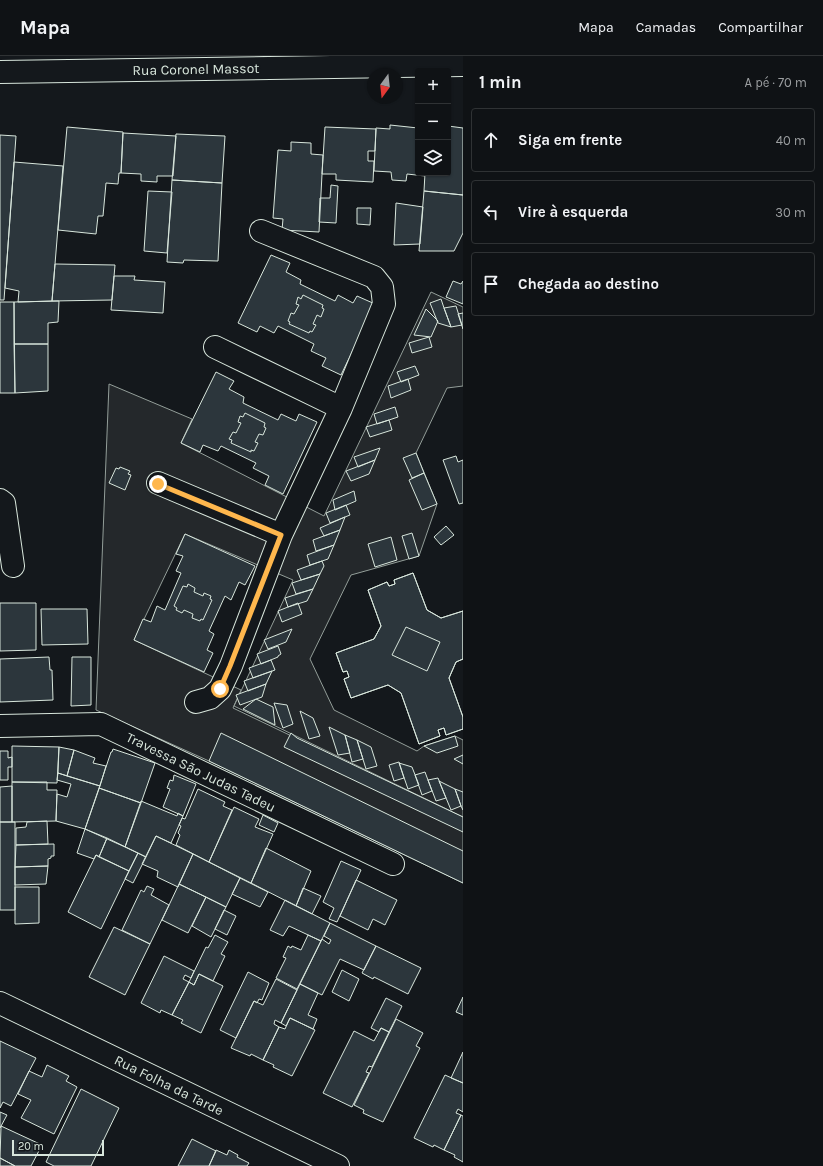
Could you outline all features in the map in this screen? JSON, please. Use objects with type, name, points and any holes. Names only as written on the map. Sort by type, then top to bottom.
[{"type":"street","name":"Rua Coronel Massot","points":[[0,72],[463,65]]},
{"type":"street","points":[[196,702],[210,698],[220,689],[281,535],[341,408],[384,304],[382,287],[374,277],[261,231]]},
{"type":"street","points":[[215,347],[341,408]]},
{"type":"street","points":[[158,484],[281,535]]},
{"type":"street","points":[[0,500],[4,503],[14,566]]},
{"type":"street","name":"Travessa São Judas Tadeu","points":[[0,726],[101,724],[393,864]]},
{"type":"street","name":"Rua Folha da Tarde","points":[[0,1003],[338,1166]]},
{"type":"shaded area","points":[[431,292],[463,307],[463,386],[447,388],[416,453],[437,504],[419,556],[351,575],[310,659],[334,710],[417,751],[424,746],[455,736],[463,740],[463,817],[234,706],[293,580],[185,534],[134,640],[241,690],[233,708],[463,818],[463,883],[209,761],[96,710],[109,384],[192,419],[181,443],[324,516]]},
{"type":"building","points":[[390,125],[415,128],[415,175],[407,174],[406,181],[392,180],[391,172],[374,171],[376,128],[390,129]]},
{"type":"building","points":[[451,126],[463,128],[463,195],[424,191],[425,176],[451,176]]},
{"type":"building","points":[[67,127],[123,132],[121,173],[119,173],[118,184],[106,183],[103,216],[98,216],[96,234],[58,230]]},
{"type":"building","points":[[325,127],[376,129],[375,151],[368,151],[368,161],[374,161],[373,182],[336,180],[336,174],[322,174]]},
{"type":"building","points":[[123,133],[176,136],[173,176],[157,176],[157,182],[141,181],[141,174],[121,173]]},
{"type":"building","points":[[176,134],[225,136],[222,183],[172,180]]},
{"type":"building","points":[[0,135],[16,136],[4,300],[0,300]]},
{"type":"building","points":[[291,142],[311,143],[311,154],[323,155],[319,232],[282,230],[283,219],[273,218],[278,150],[291,151]]},
{"type":"building","points":[[14,162],[63,166],[52,301],[18,302],[19,291],[5,288]]},
{"type":"building","points":[[172,180],[222,183],[218,261],[184,260],[183,263],[167,262]]},
{"type":"building","points":[[331,185],[338,186],[336,223],[319,222],[320,198],[330,198]]},
{"type":"building","points":[[148,191],[172,192],[167,253],[144,251]]},
{"type":"building","points":[[424,191],[463,195],[463,233],[454,251],[419,251]]},
{"type":"building","points":[[396,203],[423,207],[420,244],[394,245]]},
{"type":"building","points":[[357,208],[371,208],[370,225],[357,224]]},
{"type":"building","points":[[271,255],[290,263],[286,272],[301,280],[300,284],[335,301],[338,295],[353,303],[357,296],[375,304],[341,375],[322,366],[326,358],[311,351],[314,344],[278,326],[274,333],[260,326],[257,332],[238,323]]},
{"type":"building","points":[[55,264],[115,265],[112,300],[52,301]]},
{"type":"building","points":[[114,276],[135,276],[134,280],[165,282],[163,313],[111,310]]},
{"type":"building","points":[[453,281],[461,284],[463,281],[463,304],[446,297]]},
{"type":"building","points":[[303,295],[323,305],[322,308],[324,309],[321,317],[317,315],[313,324],[316,325],[312,332],[310,331],[309,333],[289,324],[290,322],[288,321],[291,313],[294,314],[299,305],[296,304],[298,297],[301,299]]},
{"type":"building","points":[[441,299],[451,327],[438,323],[430,303]]},
{"type":"building","points":[[59,301],[58,322],[48,323],[48,344],[14,344],[14,302]]},
{"type":"building","points":[[0,302],[14,302],[15,393],[0,393]]},
{"type":"building","points":[[456,306],[462,325],[451,327],[444,308]]},
{"type":"building","points":[[426,309],[438,321],[431,337],[414,335]]},
{"type":"building","points":[[463,313],[463,329],[458,314]]},
{"type":"building","points":[[429,337],[432,347],[412,353],[409,343]]},
{"type":"building","points":[[14,344],[48,344],[48,391],[15,393]]},
{"type":"building","points":[[415,366],[419,375],[401,382],[397,372]]},
{"type":"building","points":[[216,372],[234,381],[229,389],[244,397],[243,403],[278,420],[281,414],[296,421],[299,414],[317,422],[283,494],[265,485],[269,476],[253,468],[256,463],[221,446],[218,451],[203,445],[200,452],[181,443]]},
{"type":"building","points":[[408,379],[411,390],[391,398],[388,386]]},
{"type":"building","points":[[395,407],[398,417],[377,424],[374,414]]},
{"type":"building","points":[[245,413],[265,423],[264,427],[266,428],[263,435],[259,434],[255,442],[258,443],[254,451],[251,450],[251,452],[231,443],[232,440],[229,439],[233,432],[236,433],[241,423],[238,422],[240,416],[243,417]]},
{"type":"building","points":[[389,420],[392,430],[370,437],[366,427]]},
{"type":"building","points":[[380,448],[375,460],[358,467],[354,457]]},
{"type":"building","points":[[416,453],[424,473],[412,478],[403,458]]},
{"type":"building","points":[[456,456],[458,462],[463,460],[463,503],[459,504],[443,460]]},
{"type":"building","points":[[375,460],[369,474],[351,481],[346,471]]},
{"type":"building","points":[[120,467],[130,471],[128,474],[131,475],[125,490],[109,483],[116,468],[119,469]]},
{"type":"building","points":[[424,473],[437,504],[422,510],[409,480]]},
{"type":"building","points":[[354,491],[356,501],[335,510],[333,500]]},
{"type":"building","points":[[346,505],[350,515],[330,523],[326,513]]},
{"type":"building","points":[[345,517],[340,530],[324,536],[320,528]]},
{"type":"building","points":[[446,526],[454,535],[441,545],[434,537]]},
{"type":"building","points":[[340,530],[334,545],[316,551],[313,540]]},
{"type":"building","points":[[412,533],[419,556],[409,559],[402,536]]},
{"type":"building","points":[[185,534],[255,566],[245,585],[239,582],[231,600],[225,596],[209,631],[214,634],[207,650],[213,653],[204,672],[134,640],[143,619],[151,622],[157,606],[165,610],[181,573],[176,571],[183,556],[176,554]]},
{"type":"building","points":[[391,537],[397,560],[375,567],[368,544]]},
{"type":"building","points":[[334,545],[328,559],[310,565],[307,555]]},
{"type":"building","points":[[322,561],[324,566],[320,574],[301,580],[297,570]]},
{"type":"building","points":[[413,573],[427,610],[441,618],[463,611],[463,659],[456,662],[449,678],[463,717],[463,729],[446,735],[444,728],[438,730],[440,736],[419,744],[401,693],[388,685],[351,698],[344,679],[349,677],[347,671],[343,672],[336,653],[374,639],[381,626],[368,590],[387,582],[389,586],[395,584],[394,580]]},
{"type":"building","points":[[413,573],[427,610],[441,618],[463,611],[463,659],[456,662],[449,678],[463,717],[463,729],[446,735],[444,728],[438,730],[440,736],[419,744],[401,693],[388,685],[351,698],[344,679],[349,677],[347,671],[343,672],[336,653],[374,639],[381,626],[368,590],[387,582],[389,586],[395,584],[394,580]]},
{"type":"building","points":[[320,574],[313,589],[296,594],[292,583]]},
{"type":"building","points":[[188,584],[195,588],[194,592],[203,596],[204,593],[211,596],[210,599],[212,600],[203,620],[201,619],[200,621],[192,618],[193,614],[184,610],[182,613],[176,610],[177,608],[174,606],[183,586],[187,587]]},
{"type":"building","points":[[313,589],[307,601],[288,607],[285,598]]},
{"type":"building","points":[[0,603],[36,603],[36,650],[0,651]]},
{"type":"building","points":[[298,603],[302,614],[282,622],[278,611]]},
{"type":"building","points":[[41,609],[87,609],[88,644],[42,645]]},
{"type":"building","points":[[406,627],[440,642],[427,671],[392,655]]},
{"type":"building","points":[[292,629],[286,642],[268,649],[264,640]]},
{"type":"building","points":[[278,646],[281,654],[278,657],[261,664],[257,654]]},
{"type":"building","points":[[49,657],[50,670],[52,670],[53,700],[0,702],[0,659]]},
{"type":"building","points":[[72,657],[91,657],[91,705],[71,706]]},
{"type":"building","points":[[271,660],[275,670],[253,678],[249,668]]},
{"type":"building","points":[[272,671],[266,684],[248,691],[244,681]]},
{"type":"building","points":[[266,684],[262,697],[240,705],[236,695]]},
{"type":"building","points":[[256,699],[273,707],[275,725],[243,709]]},
{"type":"building","points":[[274,703],[287,705],[293,724],[283,728]]},
{"type":"building","points":[[300,711],[313,718],[320,736],[309,739]]},
{"type":"building","points":[[329,727],[345,735],[350,753],[338,755]]},
{"type":"building","points":[[221,733],[463,851],[463,883],[209,761]]},
{"type":"building","points":[[291,733],[297,738],[463,817],[463,832],[284,747]]},
{"type":"building","points":[[345,735],[357,740],[363,759],[352,762]]},
{"type":"building","points":[[455,736],[458,746],[437,753],[424,746]]},
{"type":"building","points":[[357,740],[371,747],[377,766],[366,769]]},
{"type":"building","points":[[12,746],[59,747],[57,783],[12,782]]},
{"type":"building","points":[[59,747],[74,750],[67,776],[58,773]]},
{"type":"building","points":[[113,749],[155,763],[141,803],[99,788]]},
{"type":"building","points":[[74,750],[95,758],[93,763],[106,766],[100,786],[67,776]]},
{"type":"building","points":[[0,751],[8,751],[8,758],[12,757],[12,767],[8,767],[8,780],[0,780]]},
{"type":"building","points":[[463,755],[463,764],[454,759]]},
{"type":"building","points":[[399,762],[404,778],[394,781],[389,765]]},
{"type":"building","points":[[399,763],[412,767],[419,785],[408,789]]},
{"type":"building","points":[[425,772],[432,791],[422,795],[415,775]]},
{"type":"building","points":[[58,773],[100,786],[85,829],[56,821],[57,794],[67,797],[71,784],[57,780]]},
{"type":"building","points":[[174,775],[196,784],[183,816],[163,807],[170,789],[167,788],[170,780],[173,781]]},
{"type":"building","points":[[438,778],[446,798],[436,801],[428,780]]},
{"type":"building","points":[[439,781],[455,789],[461,806],[451,810]]},
{"type":"building","points":[[12,782],[47,782],[47,790],[57,790],[56,821],[12,822]]},
{"type":"building","points":[[12,786],[12,822],[0,822],[0,787]]},
{"type":"building","points":[[99,788],[141,803],[125,847],[85,829]]},
{"type":"building","points":[[198,789],[225,802],[223,806],[232,810],[209,862],[176,845],[180,835],[178,833],[181,826],[179,825],[182,818],[185,819]]},
{"type":"building","points":[[455,789],[463,792],[463,810],[461,806]]},
{"type":"building","points":[[141,801],[177,816],[178,813],[183,816],[171,843],[156,836],[146,857],[125,847]]},
{"type":"building","points":[[234,807],[259,819],[255,827],[273,834],[251,883],[209,862]]},
{"type":"building","points":[[263,815],[278,823],[274,832],[259,825]]},
{"type":"building","points":[[47,821],[48,844],[16,845],[16,828],[26,827],[27,822]]},
{"type":"building","points":[[0,822],[15,822],[15,910],[0,910]]},
{"type":"building","points":[[85,829],[107,838],[99,857],[96,855],[94,859],[77,853]]},
{"type":"building","points":[[156,836],[193,854],[178,887],[157,877],[158,871],[142,864]]},
{"type":"building","points":[[107,838],[138,853],[129,871],[99,857]]},
{"type":"building","points":[[54,844],[54,856],[51,856],[51,858],[48,859],[48,866],[15,867],[16,845]]},
{"type":"building","points":[[266,848],[311,871],[296,906],[251,883]]},
{"type":"building","points":[[138,853],[146,857],[133,883],[125,879]]},
{"type":"building","points":[[193,854],[240,878],[226,907],[179,884]]},
{"type":"building","points":[[96,855],[129,871],[101,929],[68,912]]},
{"type":"building","points":[[341,861],[361,870],[337,922],[329,919],[334,908],[323,902]]},
{"type":"building","points":[[48,866],[46,884],[15,885],[15,867]]},
{"type":"building","points":[[240,878],[268,892],[260,907],[232,894]]},
{"type":"building","points":[[356,880],[397,900],[385,925],[373,919],[368,930],[340,916]]},
{"type":"building","points":[[179,884],[206,897],[188,933],[162,920]]},
{"type":"building","points":[[147,886],[154,889],[151,895],[169,905],[150,944],[122,930],[141,890],[144,892]]},
{"type":"building","points":[[15,887],[39,887],[39,923],[15,924]]},
{"type":"building","points":[[303,888],[321,896],[312,914],[296,906]]},
{"type":"building","points":[[206,897],[226,907],[211,937],[192,926]]},
{"type":"building","points":[[285,900],[330,923],[321,941],[289,926],[283,936],[270,930]]},
{"type":"building","points":[[224,910],[236,916],[227,935],[215,929]]},
{"type":"building","points":[[330,923],[376,946],[364,970],[340,959],[322,995],[300,984],[322,939],[329,944],[331,940],[324,936]]},
{"type":"building","points":[[114,927],[150,944],[125,995],[89,977]]},
{"type":"building","points":[[215,935],[228,942],[221,954],[225,956],[213,981],[199,974],[194,985],[189,982],[206,947],[208,948]]},
{"type":"building","points":[[308,935],[321,941],[297,989],[276,978],[286,958],[283,957],[288,946],[301,950]]},
{"type":"building","points":[[376,946],[421,968],[408,994],[374,977],[373,979],[362,973]]},
{"type":"building","points":[[164,956],[194,971],[191,978],[185,975],[183,979],[189,982],[172,1015],[161,1010],[160,1013],[141,1003]]},
{"type":"building","points":[[342,970],[359,979],[349,1001],[332,992]]},
{"type":"building","points":[[248,972],[269,983],[262,1000],[259,999],[257,1003],[254,1001],[236,1038],[220,1030]]},
{"type":"building","points":[[199,974],[223,986],[201,1033],[181,1023],[183,1020],[172,1015],[189,982],[194,985]]},
{"type":"building","points":[[276,979],[297,990],[281,1023],[275,1020],[274,1024],[279,1027],[263,1060],[251,1054],[250,1056],[231,1048],[254,1001],[263,1005]]},
{"type":"building","points":[[300,984],[318,993],[308,1015],[317,1019],[313,1029],[290,1018],[286,1026],[281,1023]]},
{"type":"building","points":[[463,997],[463,1015],[456,1012]]},
{"type":"building","points":[[386,998],[402,1006],[389,1032],[381,1028],[379,1032],[371,1028]]},
{"type":"building","points":[[290,1018],[315,1030],[292,1076],[273,1067],[274,1065],[263,1060],[279,1027],[285,1029]]},
{"type":"building","points":[[396,1019],[423,1033],[416,1046],[420,1048],[383,1122],[363,1113],[364,1110],[354,1105]]},
{"type":"building","points":[[381,1028],[389,1032],[372,1067],[369,1066],[366,1072],[369,1073],[352,1107],[323,1093],[354,1031],[374,1041]]},
{"type":"building","points":[[0,1041],[36,1058],[11,1106],[3,1102],[0,1108]]},
{"type":"building","points":[[463,1052],[463,1083],[451,1078]]},
{"type":"building","points":[[47,1065],[69,1076],[66,1081],[77,1087],[54,1134],[21,1118],[31,1100],[18,1094],[29,1071],[42,1077]]},
{"type":"building","points":[[445,1075],[463,1083],[463,1112],[458,1109],[456,1113],[461,1115],[444,1150],[434,1145],[433,1147],[414,1138]]},
{"type":"building","points":[[81,1089],[119,1108],[91,1166],[54,1166],[46,1162]]},
{"type":"building","points":[[0,1112],[7,1115],[0,1128]]},
{"type":"building","points":[[461,1115],[463,1116],[463,1162],[454,1157],[455,1155],[444,1150]]},
{"type":"building","points":[[1,1126],[42,1145],[31,1166],[15,1166],[0,1158]]},
{"type":"building","points":[[192,1139],[216,1151],[209,1166],[178,1166]]},
{"type":"building","points":[[216,1150],[227,1155],[229,1150],[238,1155],[237,1157],[249,1163],[247,1166],[209,1166]]},
{"type":"building","points":[[0,1158],[15,1166],[0,1166]]},
{"type":"route","points":[[158,484],[281,535],[220,689]]}]
